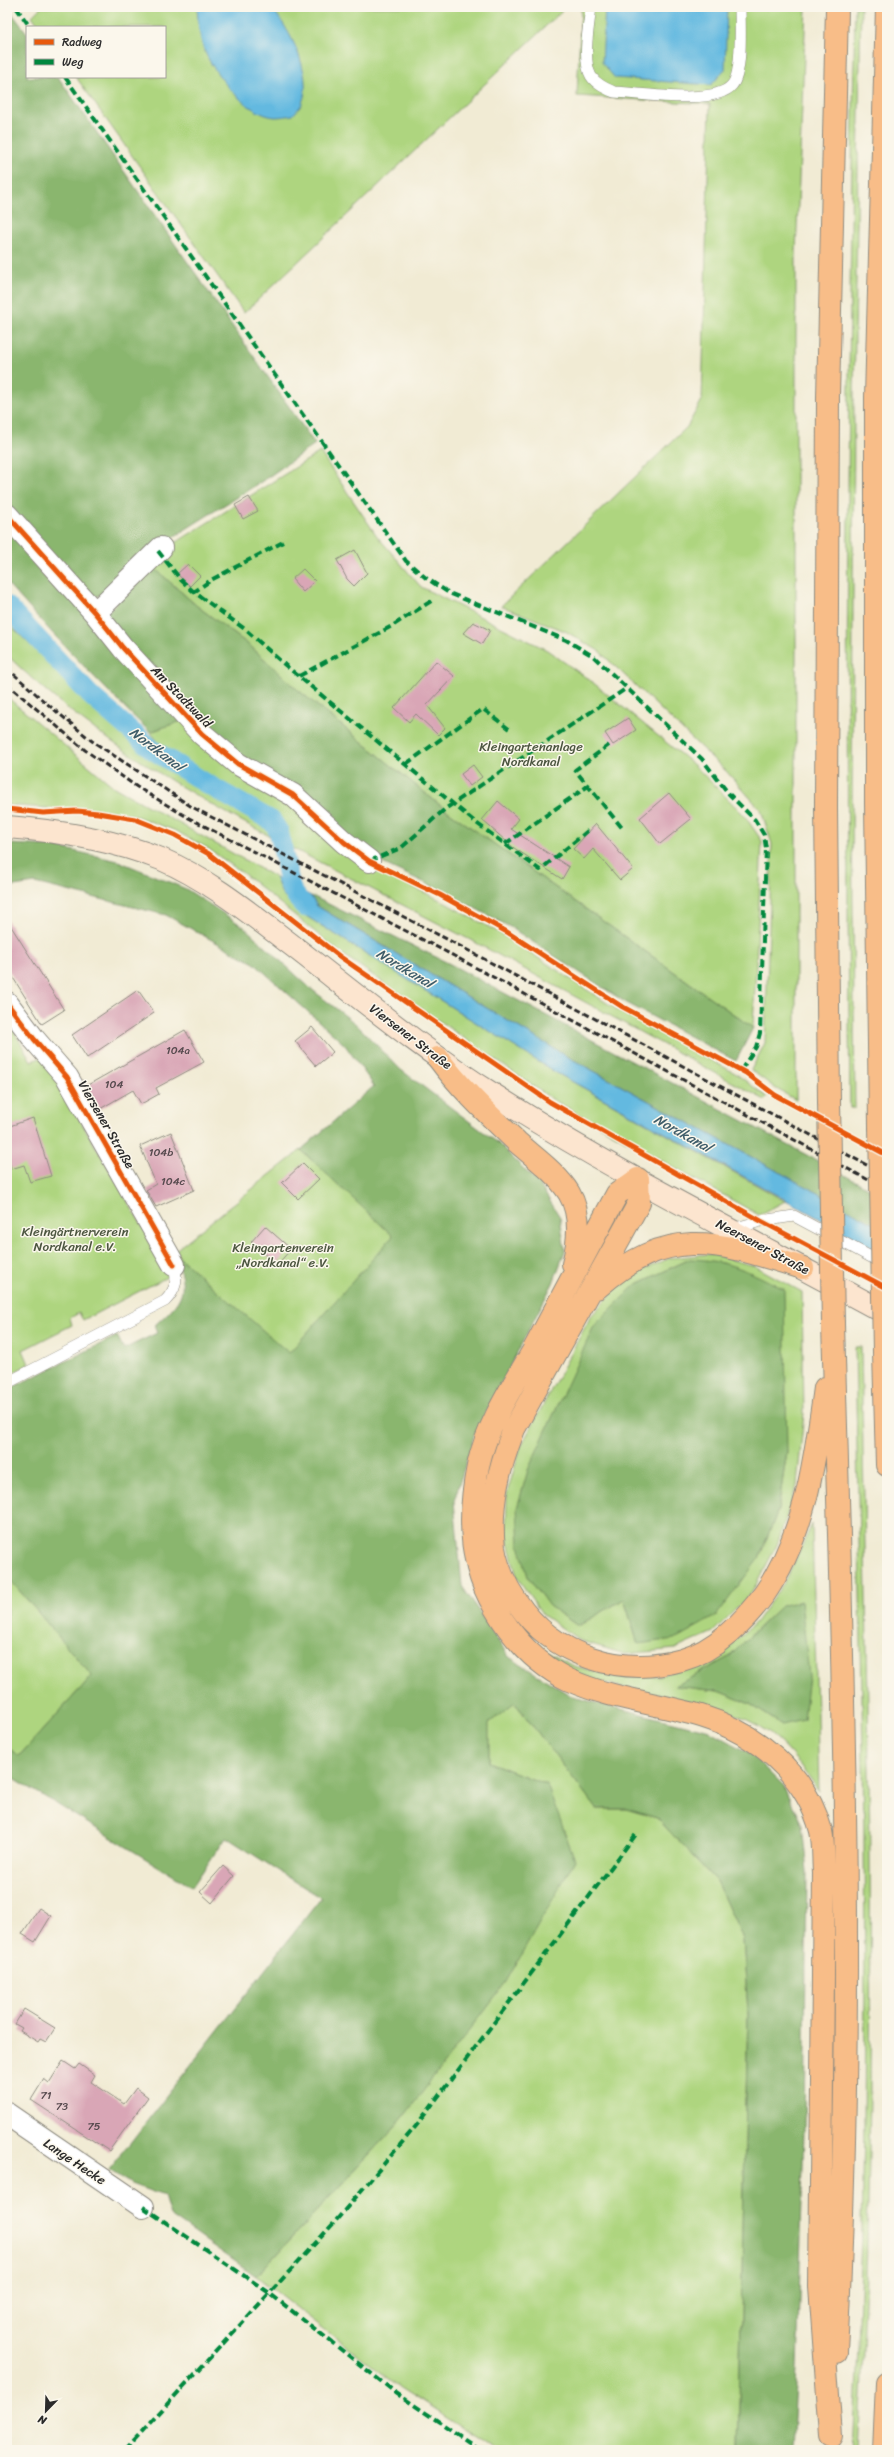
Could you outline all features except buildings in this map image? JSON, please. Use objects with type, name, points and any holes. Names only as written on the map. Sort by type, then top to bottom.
[{"type":"highway","points":[[831,2443],[841,2256],[847,1962],[844,1675],[833,1324],[826,806],[828,406],[837,7]]},
{"type":"highway","points":[[887,7],[876,397],[876,803],[880,1126],[887,1465]]},
{"type":"highway","points":[[438,1058],[456,1082],[518,1142],[550,1169],[570,1194],[578,1220],[578,1245],[567,1288]]},
{"type":"highway","points":[[638,1179],[639,1203],[514,1429],[500,1466],[492,1507],[494,1549],[505,1584],[526,1616],[550,1639],[580,1655],[613,1665],[648,1666],[689,1657],[715,1644],[740,1623],[765,1594],[785,1557],[804,1505],[817,1443],[833,1324]]},
{"type":"highway","points":[[638,1179],[617,1194],[494,1421],[478,1464],[471,1509],[474,1553],[488,1596],[507,1629],[536,1659],[568,1680],[605,1693],[702,1717],[743,1733],[776,1757],[804,1790],[821,1831],[824,1872],[820,2287],[831,2443]]},
{"type":"highway","points":[[586,1298],[617,1270],[640,1257],[666,1247],[694,1243],[729,1246],[802,1268]]},
{"type":"highway","points":[[884,2450],[887,2383]]},
{"type":"main road","name":"Viersener Straße","points":[[7,827],[61,832],[98,839],[135,849],[191,874],[222,893],[438,1058],[558,1135],[638,1179]]},
{"type":"main road","name":"Neersener Straße","points":[[638,1179],[887,1314]]},
{"type":"street","name":"Am Stadtwald","points":[[7,515],[95,614],[122,648],[202,734],[238,764],[293,795],[344,842],[369,861]]},
{"type":"street","points":[[95,614],[161,548]]},
{"type":"street","name":"Viersener Straße","points":[[7,1003],[34,1039],[67,1077],[174,1265]]},
{"type":"street","name":"Lange Hecke","points":[[7,2114],[143,2207]]},
{"type":"lane","points":[[590,7],[587,62],[591,76],[600,86],[614,92],[704,97],[720,95],[733,85],[738,71],[740,7]]},
{"type":"lane","points":[[732,1229],[761,1221],[794,1216],[887,1266]]},
{"type":"lane","points":[[7,1383],[165,1301],[175,1286],[177,1275],[174,1265]]},
{"type":"green space","points":[[7,7],[26,32],[26,78],[59,78],[315,444],[264,480],[159,546],[99,596],[86,596],[7,507]]},
{"type":"green space","points":[[41,7],[566,7],[244,313],[77,78],[166,78],[166,26],[39,26],[32,16]]},
{"type":"green space","points":[[581,7],[806,7],[796,253],[796,1100],[775,1088],[751,1070],[765,1043],[772,844],[761,810],[727,772],[599,651],[565,631],[501,606],[687,427],[702,400],[710,104],[577,96]]},
{"type":"green space","points":[[855,7],[861,7],[854,394],[852,807],[855,1108],[850,1108],[847,695],[850,282]]},
{"type":"green space","name":"Kleingartenanlage Nordkanal","points":[[320,452],[377,536],[421,587],[547,650],[591,681],[695,766],[744,815],[762,841],[753,1028],[445,809],[298,690],[249,645],[197,606],[153,567],[164,550]]},
{"type":"green space","points":[[7,523],[184,720],[150,732],[59,640],[24,602],[7,583]]},
{"type":"green space","points":[[153,567],[197,606],[249,645],[298,690],[445,809],[753,1028],[736,1061],[625,1002],[510,927],[443,891],[380,862],[349,841],[208,733],[105,614]]},
{"type":"green space","points":[[7,622],[108,723],[151,756],[201,789],[260,821],[273,838],[167,778],[100,733],[68,709],[7,655]]},
{"type":"green space","points":[[7,697],[114,787],[275,877],[283,896],[306,916],[555,1072],[785,1201],[759,1215],[552,1099],[341,953],[244,874],[209,849],[176,831],[133,815],[90,808],[61,809],[7,805]]},
{"type":"green space","points":[[184,720],[291,800],[367,865],[438,899],[505,936],[619,1011],[735,1073],[767,1097],[765,1100],[482,946],[290,847],[285,826],[275,814],[206,776],[161,745],[150,732]]},
{"type":"green space","points":[[7,844],[52,846],[118,861],[186,889],[244,927],[310,988],[357,1025],[401,1070],[498,1143],[539,1184],[560,1217],[565,1251],[553,1283],[474,1436],[454,1501],[462,1586],[509,1657],[573,1697],[710,1731],[750,1753],[784,1787],[802,1825],[807,1871],[804,2132],[797,2369],[792,2450],[738,2450],[748,2012],[743,1939],[716,1881],[657,1818],[626,1809],[597,1809],[515,1703],[489,1723],[489,1762],[547,1785],[575,1860],[506,1982],[402,2119],[256,2276],[170,2216],[164,2196],[131,2184],[109,2170],[321,1898],[226,1837],[192,1887],[14,1778],[7,1789],[7,1746],[19,1756],[92,1676],[7,1576],[7,1390],[117,1336],[124,1349],[157,1333],[154,1326],[172,1309],[181,1294],[181,1277],[173,1252],[289,1353],[393,1236],[301,1150],[374,1086],[345,1045],[254,963],[166,915],[35,883],[7,887]]},
{"type":"green space","points":[[310,895],[450,964],[887,1198],[887,1231],[568,1057],[317,906]]},
{"type":"green space","name":"Kleingärtnerverein Nordkanal e.V.","points":[[7,1019],[31,1061],[43,1057],[171,1275],[83,1320],[79,1313],[70,1318],[72,1325],[23,1350],[29,1364],[7,1376]]},
{"type":"green space","name":"Kleingartenverein „Nordkanal“ e.V.","points":[[301,1150],[394,1236],[289,1354],[173,1252]]},
{"type":"green space","points":[[710,1254],[755,1266],[802,1292],[804,1413],[797,1485],[777,1545],[751,1594],[713,1632],[675,1649],[625,1654],[581,1641],[543,1615],[517,1577],[506,1535],[507,1493],[521,1446],[591,1316],[627,1277],[670,1258]],"holes":[[[690,1259],[787,1451],[778,1510],[759,1558],[638,1644],[624,1599],[578,1626],[549,1606],[528,1577],[594,1326],[635,1285]]]},
{"type":"green space","points":[[690,1259],[728,1264],[750,1272],[784,1289],[787,1451],[778,1510],[759,1558],[716,1616],[675,1639],[638,1644],[624,1599],[578,1626],[549,1606],[528,1577],[519,1545],[517,1508],[528,1470],[594,1326],[635,1285]]},
{"type":"green space","points":[[855,1347],[861,1347],[869,1761],[870,1899],[869,2175],[865,2312],[858,2450],[853,2450],[863,2175],[865,2037],[863,1761]]},
{"type":"green space","points":[[812,1524],[819,1791],[799,1763],[784,1746],[757,1725],[712,1707],[617,1686],[571,1671],[559,1664],[541,1649],[574,1666],[613,1676],[659,1676],[719,1656],[756,1622],[786,1580]],"holes":[[[801,1602],[802,1625],[782,1725],[750,1704],[718,1691],[676,1686],[729,1657],[781,1606]]]},
{"type":"green space","points":[[7,1576],[92,1676],[19,1756],[7,1746]]},
{"type":"green space","points":[[801,1601],[809,1675],[804,1720],[782,1725],[750,1704],[718,1691],[675,1686],[729,1657],[781,1606]]},
{"type":"green space","points":[[515,1703],[597,1809],[626,1809],[657,1818],[716,1881],[743,1939],[748,2011],[738,2450],[497,2450],[400,2388],[256,2276],[402,2119],[547,1785],[489,1762],[488,1723]]},
{"type":"water","points":[[197,7],[271,7],[292,39],[298,52],[305,79],[305,91],[300,108],[293,115],[275,117],[264,115],[243,102],[224,82],[216,72],[205,52],[198,24]]},
{"type":"water","points":[[605,7],[727,7],[725,70],[711,85],[615,78],[602,63]]},
{"type":"water","points":[[275,877],[310,895],[317,906],[568,1057],[887,1231],[887,1256],[555,1072],[306,916],[283,896]]},
{"type":"pier","points":[[276,875],[311,893],[314,897],[273,876]]},
{"type":"waterway","name":"Nordkanal","points":[[7,606],[91,696],[153,750],[207,784],[272,821],[279,832],[291,889],[304,907]]},
{"type":"railway","points":[[7,668],[92,741],[192,807],[460,946],[887,1176]]},
{"type":"railway","points":[[7,684],[85,750],[137,787],[187,817],[456,957],[887,1190]]},
{"type":"marked path","points":[[16,7],[29,26]]},
{"type":"marked path","points":[[66,78],[406,561],[426,578],[449,593],[566,640],[593,656],[702,759],[729,794],[755,820],[764,835],[766,848],[760,1033],[756,1047],[741,1070]]},
{"type":"marked path","points":[[283,542],[211,580],[194,592],[246,630],[285,665],[475,822],[540,870],[590,829]]},
{"type":"marked path","points":[[158,551],[181,580],[194,592]]},
{"type":"marked path","points":[[299,676],[392,626],[433,600]]},
{"type":"marked path","points":[[369,861],[401,848],[445,809],[627,688]]},
{"type":"marked path","points":[[406,764],[483,709],[509,729]]},
{"type":"marked path","points":[[609,745],[575,770],[623,829]]},
{"type":"marked path","points":[[505,844],[588,786]]},
{"type":"marked path","points":[[125,2450],[333,2224],[416,2126],[637,1833]]},
{"type":"marked path","points":[[143,2207],[268,2292],[396,2393],[481,2450]]},
{"type":"cycle path","points":[[7,515],[95,613],[123,648],[202,734],[238,764],[293,795],[344,842],[369,861],[440,895],[507,932],[621,1006],[746,1073],[775,1095],[887,1155]]},
{"type":"cycle path","points":[[7,809],[43,813],[77,811],[98,813],[135,819],[175,835],[209,854],[339,956],[550,1102],[761,1221],[887,1288]]},
{"type":"cycle path","points":[[7,1003],[34,1039],[67,1077],[174,1265]]}]
